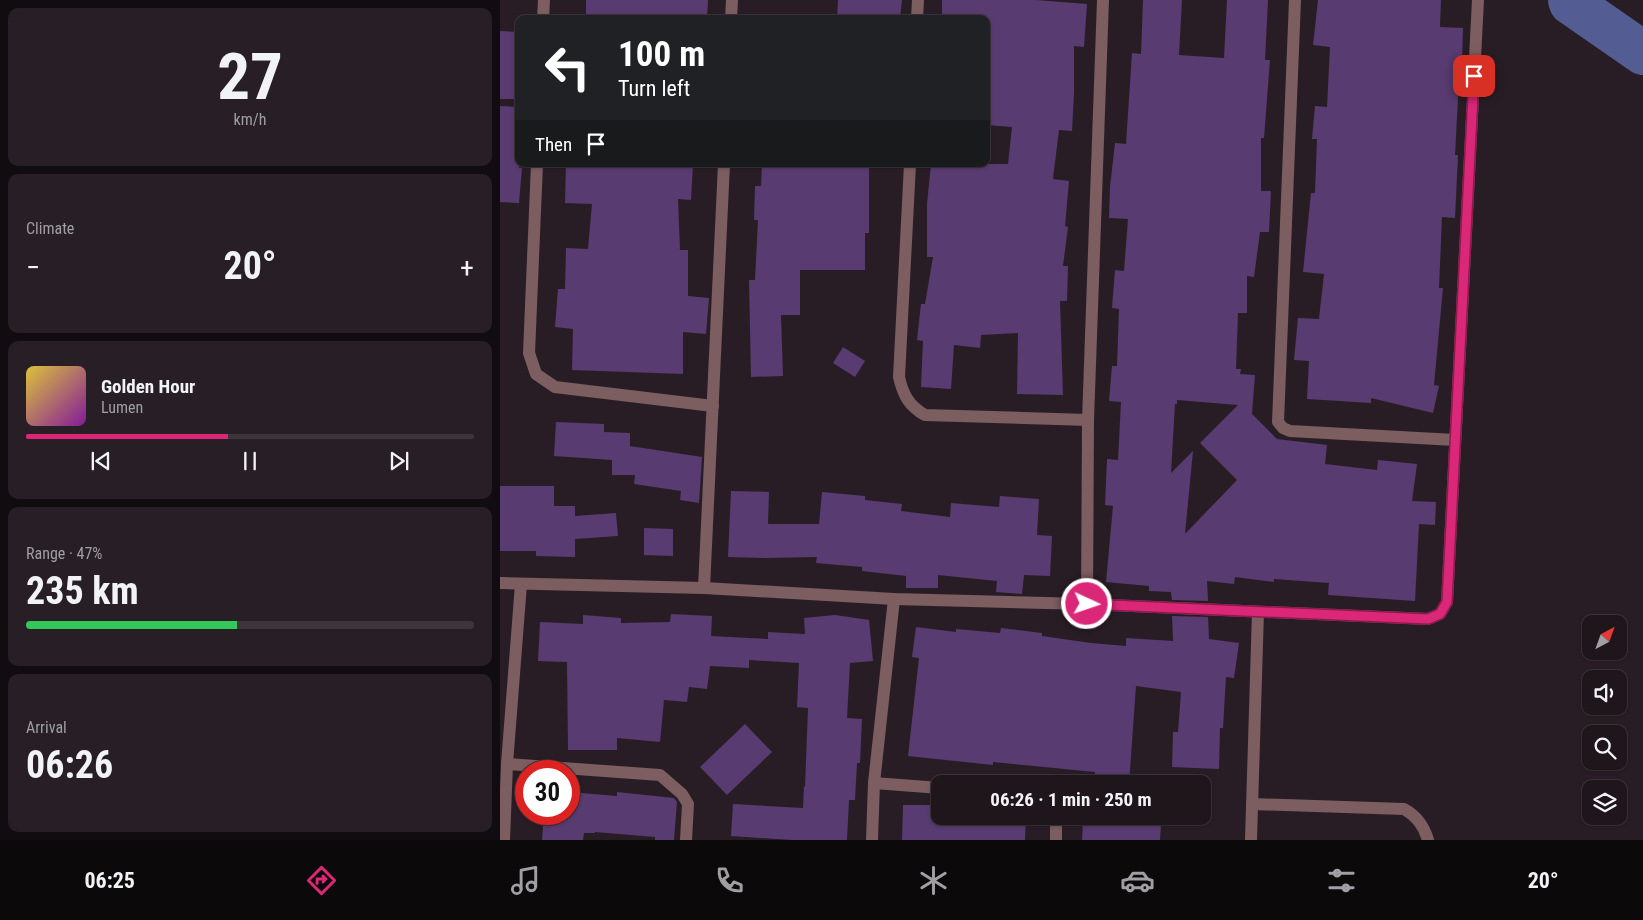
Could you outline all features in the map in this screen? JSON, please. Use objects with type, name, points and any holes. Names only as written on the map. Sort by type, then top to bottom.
[{"type":"street","points":[[543,15],[544,0]]},
{"type":"street","points":[[731,15],[732,0]]},
{"type":"street","points":[[918,0],[918,15]]},
{"type":"street","points":[[1087,604],[1088,420],[1103,0]]},
{"type":"street","points":[[1295,0],[1278,422],[1283,428],[1290,431],[1455,440]]},
{"type":"street","points":[[500,583],[704,588],[894,599],[1087,604],[1428,619],[1440,614],[1447,602],[1478,0]]},
{"type":"street","points":[[537,167],[529,353],[536,374],[555,387],[713,406]]},
{"type":"street","points":[[704,588],[724,167]]},
{"type":"street","points":[[910,167],[899,377],[902,392],[908,402],[915,410],[925,415],[1088,420]]},
{"type":"street","points":[[504,840],[507,764],[522,584]]},
{"type":"street","points":[[872,840],[874,783],[894,599]]},
{"type":"street","points":[[1251,840],[1258,612]]},
{"type":"street","points":[[507,764],[660,775],[682,794],[688,804],[686,840]]},
{"type":"street","points":[[874,783],[931,787]]},
{"type":"street","points":[[1252,804],[1404,809],[1417,818],[1423,826],[1428,840]]},
{"type":"street","points":[[1056,825],[1056,840]]},
{"type":"building","points":[[586,0],[708,0],[707,15],[586,15]]},
{"type":"building","points":[[838,0],[902,0],[900,15],[837,15]]},
{"type":"building","points":[[942,0],[1036,0],[1087,4],[1084,47],[1074,46],[1072,131],[1059,130],[1053,179],[1069,181],[1065,226],[1068,227],[1063,266],[1068,266],[1067,301],[1060,301],[1063,395],[1017,394],[1018,333],[981,335],[980,348],[954,345],[951,389],[921,387],[923,341],[917,340],[921,304],[925,304],[933,257],[927,257],[927,204],[931,167],[990,167],[990,164],[1008,164],[1012,127],[990,125],[990,15],[942,15]]},
{"type":"building","points":[[1143,0],[1182,0],[1179,55],[1224,58],[1227,0],[1268,0],[1265,60],[1270,60],[1264,138],[1261,138],[1261,191],[1271,191],[1269,232],[1260,232],[1254,277],[1247,276],[1247,313],[1238,313],[1236,369],[1241,369],[1240,374],[1255,375],[1252,414],[1277,439],[1327,445],[1325,464],[1377,470],[1378,460],[1417,464],[1412,501],[1436,502],[1435,525],[1419,524],[1415,601],[1328,595],[1329,583],[1274,579],[1274,582],[1235,577],[1234,584],[1207,581],[1208,601],[1172,600],[1171,592],[1149,591],[1149,586],[1106,582],[1113,506],[1105,505],[1107,459],[1118,460],[1121,402],[1109,401],[1112,366],[1117,366],[1119,309],[1112,308],[1115,270],[1124,271],[1128,219],[1109,218],[1110,187],[1115,143],[1126,144],[1132,53],[1141,54]],"holes":[[[1177,400],[1238,405],[1200,443],[1237,480],[1185,534],[1193,451],[1171,473],[1175,404],[1177,404]]]},
{"type":"building","points":[[1318,0],[1441,0],[1440,27],[1463,28],[1455,155],[1458,155],[1455,218],[1442,217],[1439,288],[1443,288],[1434,385],[1439,386],[1433,413],[1371,398],[1371,403],[1307,399],[1309,361],[1294,360],[1298,318],[1319,319],[1324,274],[1303,272],[1311,193],[1315,193],[1317,139],[1312,139],[1315,106],[1327,107],[1330,47],[1313,45]]},
{"type":"building","points":[[500,31],[515,32],[515,99],[500,99]]},
{"type":"building","points":[[500,106],[515,107],[515,167],[522,168],[519,203],[500,202]]},
{"type":"building","points":[[566,167],[693,167],[691,200],[678,199],[680,250],[688,250],[688,296],[709,298],[706,334],[683,332],[683,374],[572,370],[573,329],[555,327],[558,289],[565,289],[566,248],[588,249],[592,204],[565,203]]},
{"type":"building","points":[[762,167],[869,167],[869,233],[865,233],[865,270],[800,270],[800,315],[781,315],[783,376],[751,377],[749,280],[755,280],[758,220],[754,220],[755,186],[761,186]]},
{"type":"building","points":[[843,347],[865,361],[855,377],[833,363]]},
{"type":"building","points":[[556,422],[604,424],[604,432],[630,433],[630,446],[702,457],[699,503],[680,500],[681,491],[634,484],[635,475],[612,475],[612,460],[554,456]]},
{"type":"building","points":[[500,486],[554,486],[554,506],[575,506],[575,516],[616,513],[618,536],[575,539],[575,557],[536,556],[536,551],[500,551]]},
{"type":"building","points":[[731,491],[769,492],[768,524],[819,524],[822,492],[865,496],[865,500],[902,504],[901,511],[950,517],[951,503],[999,507],[1000,496],[1039,499],[1037,535],[1052,536],[1050,576],[1024,575],[1022,594],[996,592],[997,581],[938,575],[938,588],[906,588],[906,576],[862,571],[862,567],[816,563],[817,557],[728,557]]},
{"type":"building","points":[[644,528],[673,529],[673,556],[644,555]]},
{"type":"building","points":[[671,614],[712,616],[711,636],[768,639],[768,632],[805,634],[804,618],[835,615],[869,620],[873,661],[850,663],[847,718],[862,719],[860,763],[857,763],[855,800],[849,800],[847,840],[792,840],[731,836],[733,804],[803,808],[808,708],[797,707],[799,663],[749,660],[749,668],[710,666],[707,689],[689,687],[687,702],[664,700],[660,742],[617,738],[617,750],[568,750],[567,662],[538,661],[540,622],[583,624],[583,615],[621,618],[621,623],[670,622]]},
{"type":"building","points":[[1172,616],[1208,617],[1209,639],[1239,643],[1234,678],[1226,677],[1223,728],[1220,728],[1219,769],[1172,767],[1173,732],[1178,732],[1181,692],[1136,686],[1130,775],[1095,775],[1095,772],[993,762],[993,765],[908,756],[919,658],[912,657],[916,627],[956,632],[956,629],[1000,633],[1001,628],[1042,633],[1042,636],[1126,646],[1126,638],[1173,641]]},
{"type":"building","points":[[745,724],[772,752],[727,795],[700,767]]},
{"type":"building","points":[[617,792],[674,798],[677,802],[674,840],[655,840],[655,837],[595,832],[584,833],[583,840],[542,840],[543,825],[580,825],[580,793],[617,796]]},
{"type":"building","points":[[903,805],[931,805],[931,825],[1026,825],[1025,840],[902,840]]},
{"type":"building","points":[[1083,825],[1161,825],[1160,840],[1082,840]]},
{"type":"waterway","points":[[1570,0],[1571,3],[1643,53]]},
{"type":"route","points":[[1087,604],[1428,619],[1440,614],[1447,602],[1474,76]]}]
